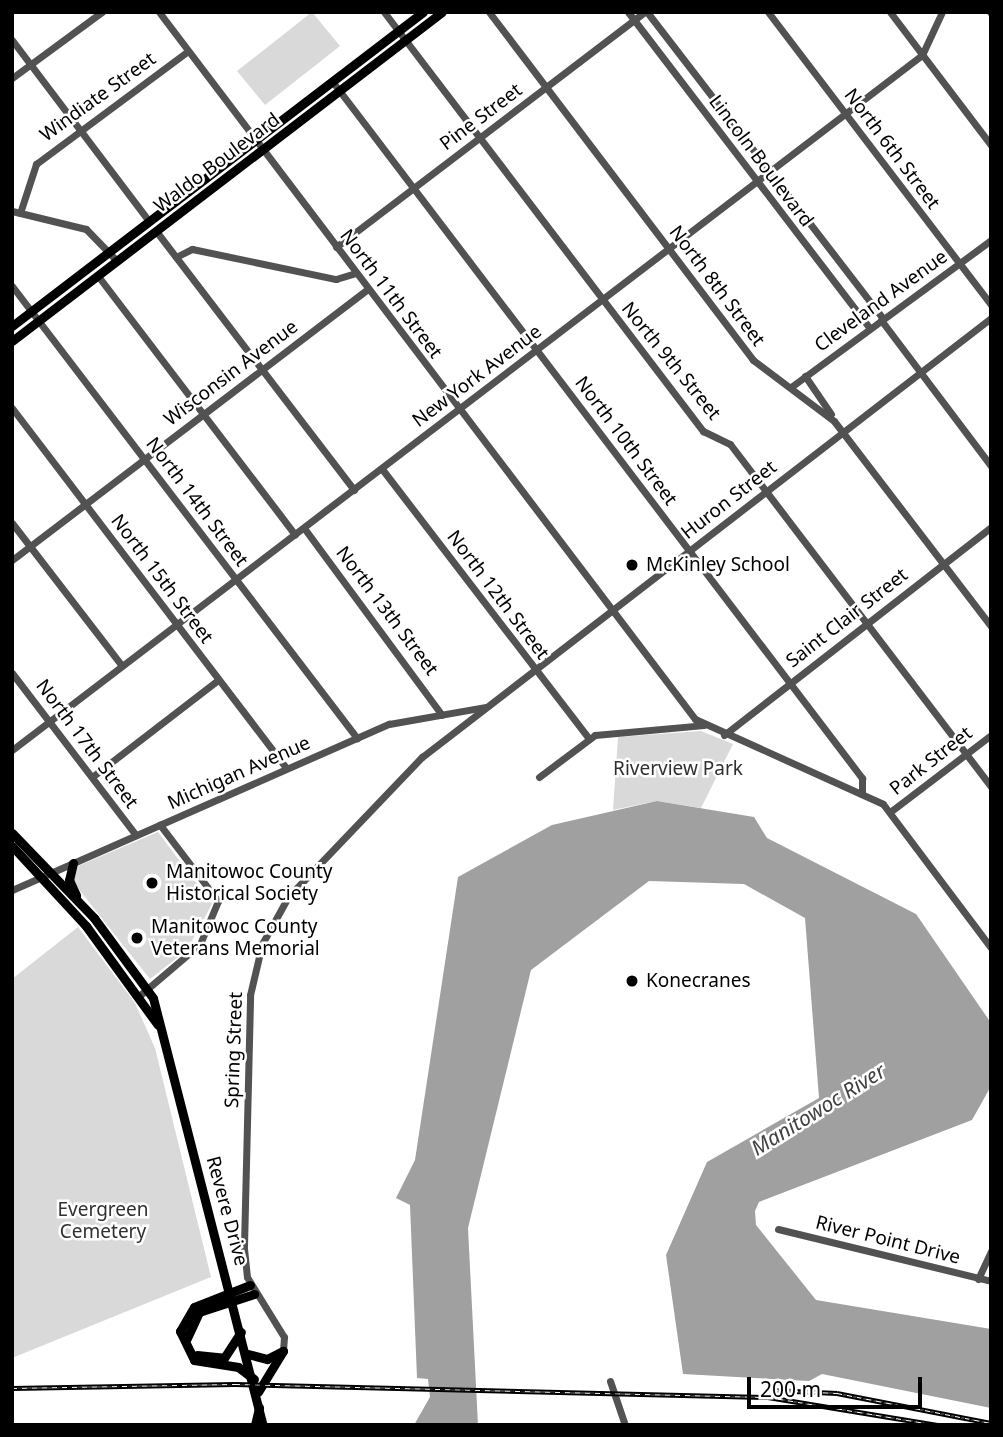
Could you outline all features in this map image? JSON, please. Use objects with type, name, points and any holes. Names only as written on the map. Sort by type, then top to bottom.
[{"type":"main road","name":"Waldo Boulevard","points":[[12,326],[423,12]]},
{"type":"main road","name":"Waldo Boulevard","points":[[12,341],[442,12]]},
{"type":"main road","points":[[12,833],[80,903],[148,988]]},
{"type":"main road","name":"Revere Drive","points":[[12,846],[139,996],[158,1025]]},
{"type":"main road","points":[[73,863],[69,880],[80,903]]},
{"type":"main road","name":"Revere Drive","points":[[148,988],[255,1380],[263,1425]]},
{"type":"main road","points":[[242,1331],[233,1350],[215,1360],[198,1356],[187,1340],[188,1324],[199,1312],[252,1290]]},
{"type":"main road","points":[[252,1290],[194,1307],[180,1335],[194,1360],[238,1367],[255,1380]]},
{"type":"main road","points":[[248,1354],[267,1359],[283,1351]]},
{"type":"main road","points":[[258,1392],[283,1351]]},
{"type":"main road","name":"Revere Drive","points":[[255,1425],[259,1407]]},
{"type":"street","points":[[12,78],[102,12]]},
{"type":"street","name":"North 11th Street","points":[[159,12],[612,610],[704,725]]},
{"type":"street","name":"North 9th Street","points":[[384,12],[703,431],[730,444],[991,787]]},
{"type":"street","name":"North 8th Street","points":[[489,12],[753,360],[834,421],[991,626]]},
{"type":"street","name":"Lincoln Boulevard","points":[[628,12],[870,328]]},
{"type":"street","name":"Pine Street","points":[[336,247],[646,12]]},
{"type":"street","name":"Lincoln Boulevard","points":[[646,12],[882,319],[991,466]]},
{"type":"street","name":"North 6th Street","points":[[768,12],[991,305]]},
{"type":"street","points":[[890,12],[991,145]]},
{"type":"street","name":"New York Avenue","points":[[12,750],[922,55],[942,12]]},
{"type":"street","points":[[12,40],[149,221]]},
{"type":"street","name":"Windiate Street","points":[[16,212],[33,167],[188,51]]},
{"type":"street","name":"North 10th Street","points":[[332,81],[862,778],[862,794]]},
{"type":"street","points":[[16,212],[86,229],[117,261]]},
{"type":"street","points":[[156,231],[355,490]]},
{"type":"street","name":"Cleveland Avenue","points":[[791,387],[991,240]]},
{"type":"street","points":[[176,257],[192,249],[336,279],[356,274]]},
{"type":"street","points":[[98,276],[295,535]]},
{"type":"street","name":"North 14th Street","points":[[12,286],[356,738]]},
{"type":"street","name":"Wisconsin Avenue","points":[[12,560],[368,289]]},
{"type":"street","name":"Huron Street","points":[[486,707],[991,318]]},
{"type":"street","points":[[806,376],[834,421]]},
{"type":"street","name":"North 15th Street","points":[[12,408],[286,768]]},
{"type":"street","name":"North 12th Street","points":[[382,469],[589,739]]},
{"type":"street","points":[[12,523],[122,666]]},
{"type":"street","name":"Saint Clair Street","points":[[724,735],[991,527]]},
{"type":"street","name":"North 13th Street","points":[[304,528],[442,715]]},
{"type":"street","name":"North 17th Street","points":[[12,673],[136,835]]},
{"type":"street","points":[[92,777],[218,680]]},
{"type":"street","name":"Michigan Avenue","points":[[12,890],[356,738],[442,715],[486,707]]},
{"type":"street","name":"Spring Street","points":[[283,1351],[284,1337],[252,1290],[244,1246],[250,995],[262,944],[307,873],[383,805],[422,757],[486,707]]},
{"type":"street","points":[[539,777],[589,739],[704,725],[862,794],[890,813],[990,945]]},
{"type":"street","name":"Park Street","points":[[890,813],[991,735]]},
{"type":"street","points":[[139,996],[200,944],[218,901],[160,825]]},
{"type":"street","name":"River Point Drive","points":[[778,1229],[991,1281]]},
{"type":"street","points":[[978,1279],[991,1251]]},
{"type":"street","points":[[610,1381],[625,1425]]},
{"type":"green space","points":[[312,12],[340,46],[265,105],[237,71]]},
{"type":"green space","name":"Riverview Park","points":[[701,731],[733,744],[701,808],[657,801],[613,810],[618,737]]},
{"type":"green space","points":[[158,832],[212,904],[187,950],[150,979],[73,882],[78,866]]},
{"type":"green space","name":"Evergreen Cemetery","points":[[78,927],[135,1003],[155,1048],[211,1277],[12,1358],[12,979]]},
{"type":"water","name":"Manitowoc River","points":[[657,801],[754,817],[767,838],[916,914],[991,1023],[991,1086],[972,1120],[759,1202],[755,1211],[756,1225],[816,1300],[991,1329],[991,1408],[822,1374],[809,1381],[683,1374],[666,1255],[707,1162],[819,1098],[805,918],[744,884],[649,881],[531,970],[468,1228],[478,1425],[414,1425],[430,1397],[428,1379],[417,1378],[410,1205],[396,1198],[415,1160],[458,877],[552,825]]},
{"type":"railway","points":[[12,1388],[235,1384],[768,1397],[938,1425]]},
{"type":"railway","points":[[773,1390],[837,1393],[991,1423]]},
{"type":"place","name":"McKinley School","points":[[632,565]]},
{"type":"place","name":"Manitowoc County Historical Society","points":[[152,883]]},
{"type":"place","name":"Manitowoc County Veterans Memorial","points":[[137,938]]},
{"type":"place","name":"Konecranes","points":[[632,981]]}]
